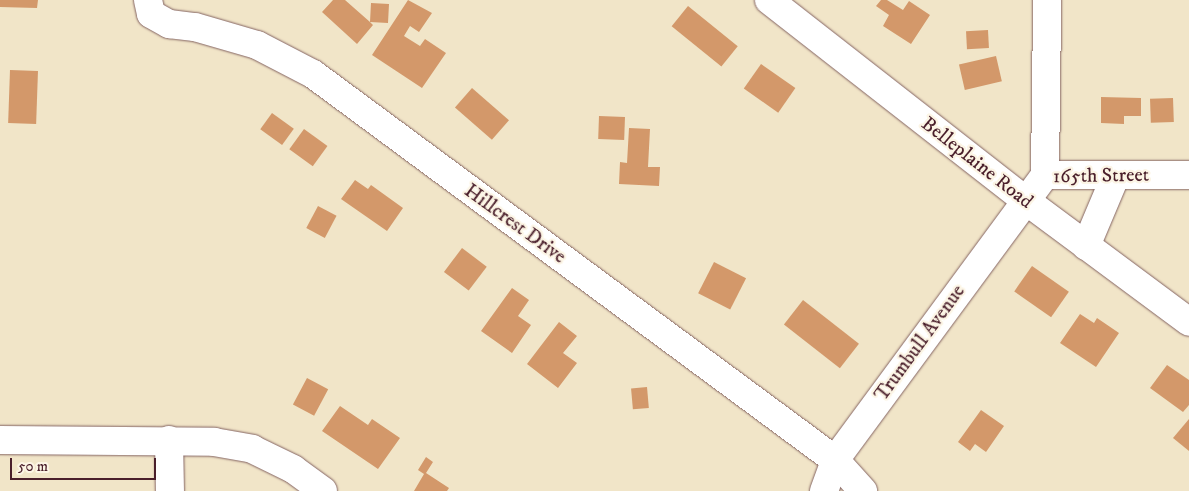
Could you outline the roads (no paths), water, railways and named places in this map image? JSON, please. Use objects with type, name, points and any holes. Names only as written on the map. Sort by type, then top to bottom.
[{"type":"street","name":"Hillcrest Drive","points":[[148,0],[151,14],[169,24],[195,26],[257,45],[313,74],[835,460],[863,491]]},
{"type":"street","name":"Belleplaine Road","points":[[769,0],[1025,200],[1189,322]]},
{"type":"street","points":[[1045,174],[1047,0]]},
{"type":"street","name":"165th Street","points":[[1025,200],[1045,174],[1189,175]]},
{"type":"street","points":[[1086,246],[1116,175]]},
{"type":"street","name":"Trumbull Avenue","points":[[824,491],[835,460],[1025,200]]},
{"type":"street","points":[[0,440],[169,440],[214,442],[252,449],[293,468],[323,491]]},
{"type":"street","points":[[169,440],[170,491]]}]
